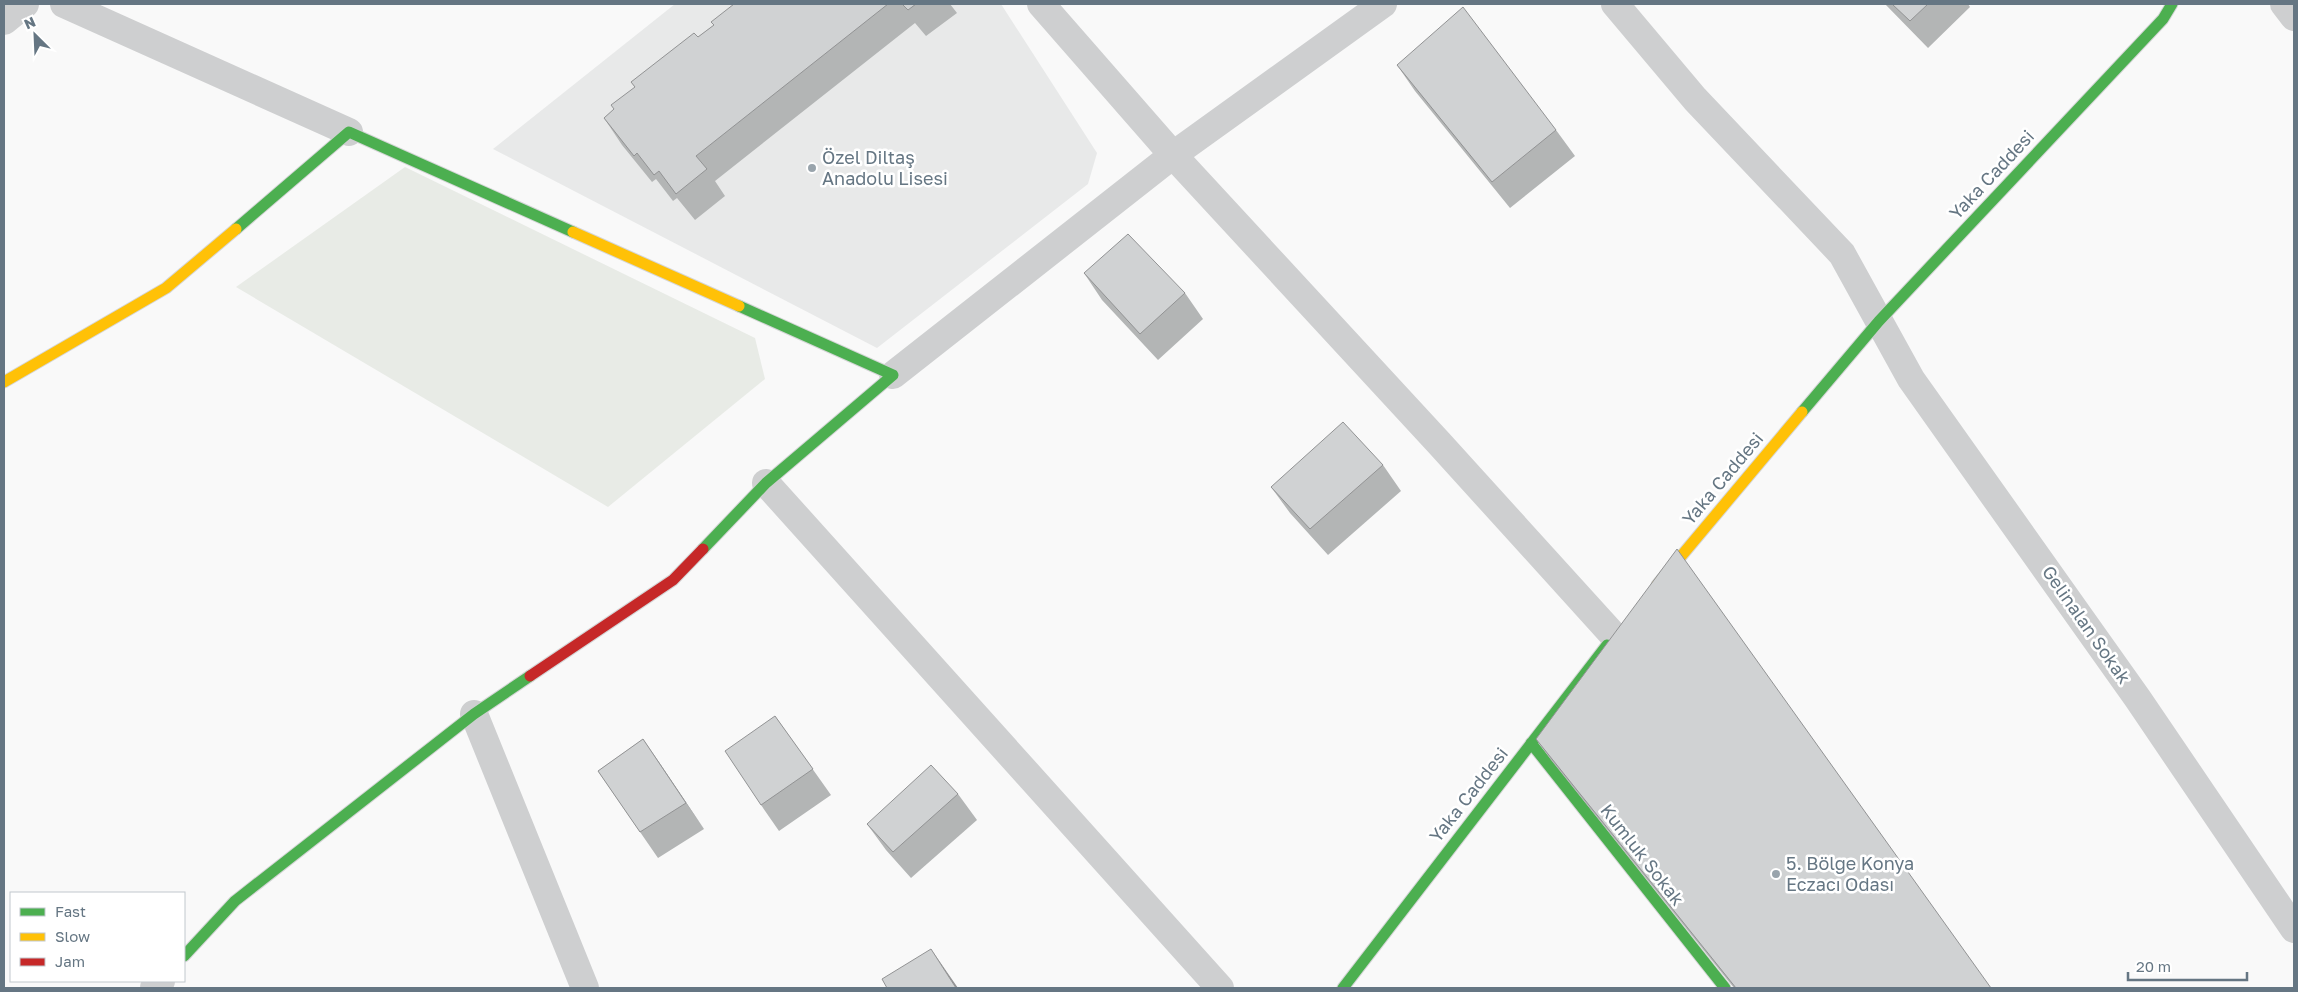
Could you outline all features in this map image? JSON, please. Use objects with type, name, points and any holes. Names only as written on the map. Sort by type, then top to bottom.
[{"type":"street","points":[[4,21],[25,4]]},
{"type":"street","points":[[64,4],[894,375]]},
{"type":"street","points":[[1041,4],[1173,155],[1617,632]]},
{"type":"street","points":[[185,955],[235,901],[474,714],[673,580],[766,483],[894,375],[1173,155],[1383,4]]},
{"type":"street","name":"Gelinalan Sokak","points":[[1615,4],[1696,100],[1842,254],[1911,379],[2138,699],[2294,929]]},
{"type":"street","points":[[2284,4],[2294,17]]},
{"type":"street","name":"Yaka Caddesi","points":[[1652,591],[1879,320],[2169,9]]},
{"type":"street","points":[[4,382],[166,288],[350,132]]},
{"type":"street","points":[[766,483],[1220,988]]},
{"type":"street","name":"Yaka Caddesi","points":[[1343,988],[1617,632]]},
{"type":"street","points":[[474,714],[585,988]]},
{"type":"street","name":"Kumluk Sokak","points":[[1531,743],[1725,988]]},
{"type":"shaded area","name":"Özel Diltaş Anadolu Lisesi","points":[[675,4],[1001,4],[1097,153],[1088,184],[877,348],[493,149]]},
{"type":"shaded area","points":[[405,167],[755,338],[765,379],[608,507],[236,287]]},
{"type":"building","points":[[734,4],[888,4],[696,156],[707,169],[676,194],[659,171],[654,175],[637,153],[634,156],[604,118],[614,109],[611,105],[635,87],[631,82],[694,33],[698,37],[714,25],[711,22]]},
{"type":"building","points":[[902,4],[916,4],[908,10]]},
{"type":"building","points":[[1892,4],[1928,4],[1910,21]]},
{"type":"building","points":[[1463,7],[1556,130],[1492,182],[1397,65]]},
{"type":"building","points":[[1128,234],[1185,293],[1140,334],[1084,273]]},
{"type":"building","points":[[1343,422],[1383,465],[1310,529],[1271,487]]},
{"type":"building","name":"5. Bölge Konya Eczacı Odası","points":[[1677,549],[1991,988],[1736,988],[1536,739]]},
{"type":"building","points":[[775,716],[813,769],[761,805],[725,751]]},
{"type":"building","points":[[643,739],[686,803],[640,832],[598,771]]},
{"type":"building","points":[[931,765],[958,794],[893,852],[867,824]]},
{"type":"building","points":[[931,949],[956,988],[887,988],[882,979]]},
{"type":"traffic: fast","points":[[1802,412],[1879,321],[2163,19],[2172,4]]},
{"type":"traffic: fast","points":[[236,229],[349,132],[573,232]]},
{"type":"traffic: fast","points":[[703,549],[766,483],[893,375],[739,306]]},
{"type":"traffic: fast","points":[[1343,988],[1607,645]]},
{"type":"traffic: fast","points":[[185,955],[235,901],[474,714],[530,676]]},
{"type":"traffic: fast","points":[[1531,743],[1725,988]]},
{"type":"traffic: slow","points":[[4,382],[166,288],[236,229]]},
{"type":"traffic: slow","points":[[573,232],[739,306]]},
{"type":"traffic: slow","points":[[1657,585],[1802,412]]},
{"type":"traffic: jam","points":[[530,676],[673,580],[703,549]]},
{"type":"place","name":"Özel Diltaş Anadolu Lisesi","points":[[812,168]]},
{"type":"place","name":"5. Bölge Konya Eczacı Odası","points":[[1776,874]]}]
